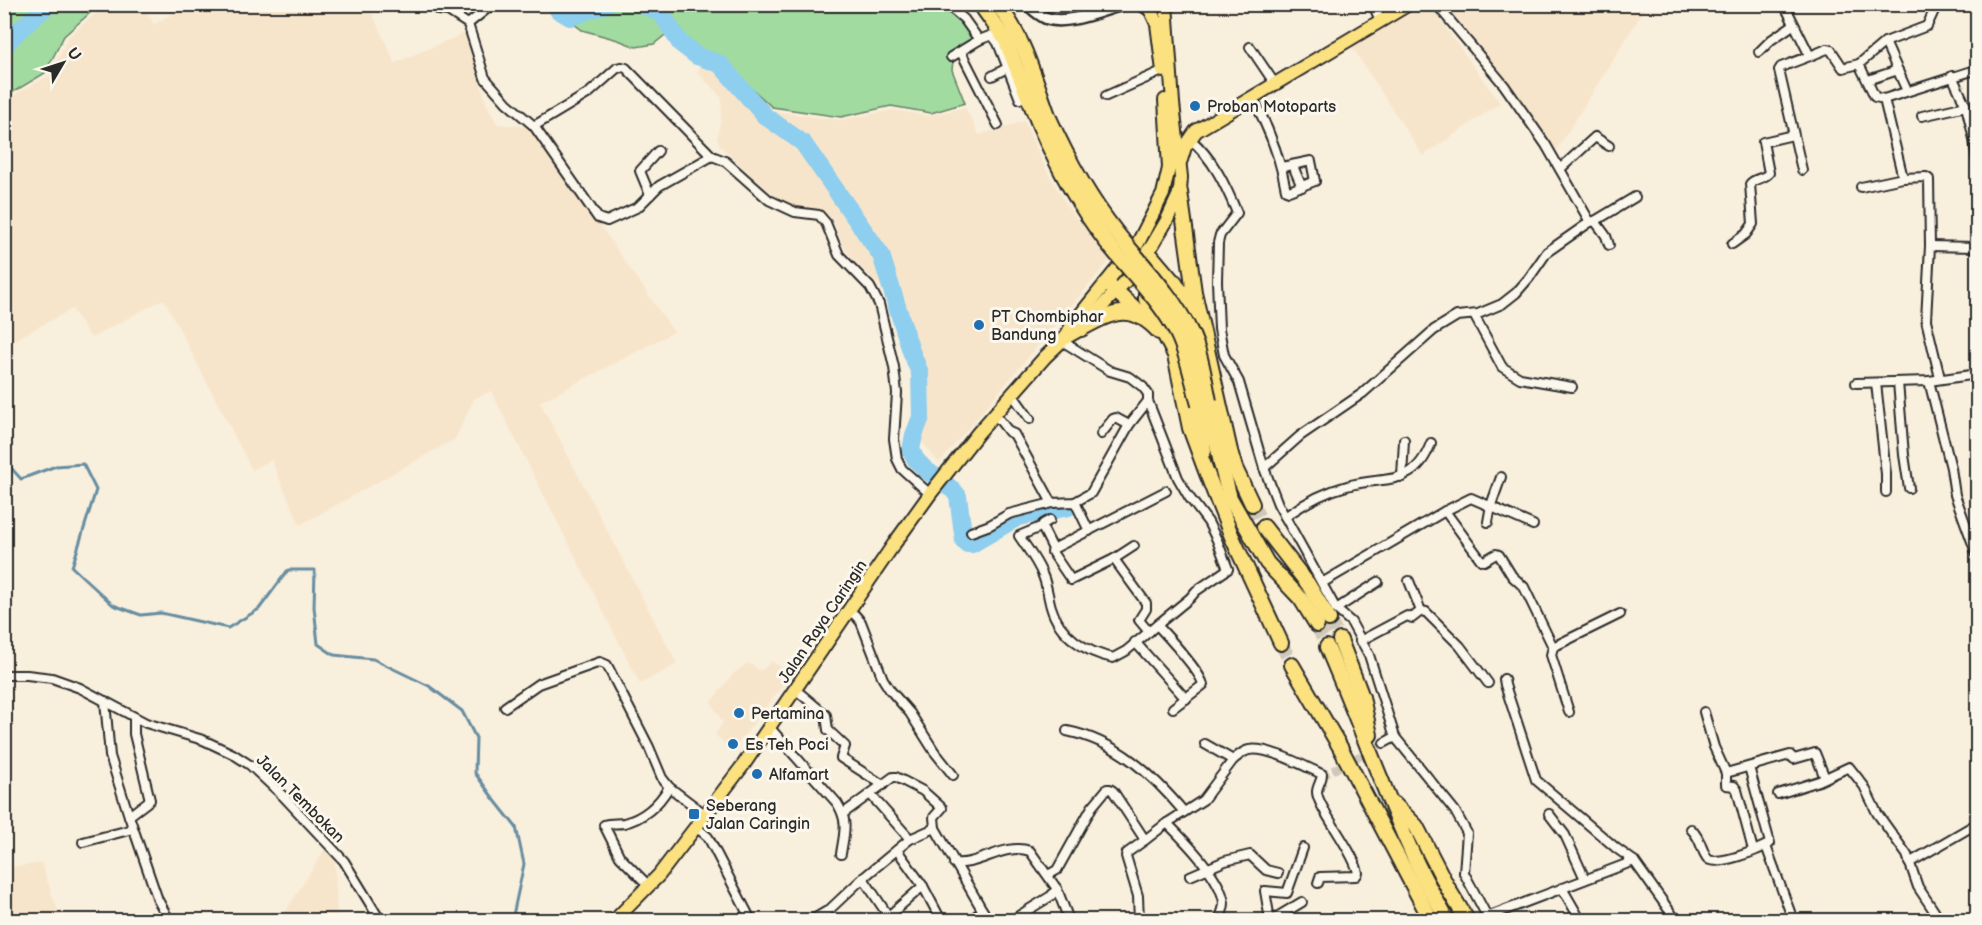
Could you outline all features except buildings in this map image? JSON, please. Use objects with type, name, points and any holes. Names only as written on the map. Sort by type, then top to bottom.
[{"type":"highway","points":[[980,4],[1005,39],[1044,121]]},
{"type":"highway","points":[[997,4],[1016,34],[1058,167],[1082,208],[1167,315],[1179,337],[1204,403],[1230,498],[1267,563],[1300,599],[1328,618]]},
{"type":"highway","points":[[1166,4],[1174,115],[1180,162],[1181,211],[1194,292],[1233,460],[1252,504]]},
{"type":"highway","points":[[1180,162],[1185,147],[1193,135],[1252,97],[1409,4]]},
{"type":"highway","points":[[1143,248],[1163,194],[1169,168],[1157,24],[1146,8]]},
{"type":"highway","points":[[1174,115],[1184,129],[1193,135]]},
{"type":"highway","points":[[1143,248],[1167,220],[1180,192]]},
{"type":"highway","points":[[1143,248],[1175,282],[1189,302],[1205,338]]},
{"type":"highway","name":"Jalan Raya Caringin","points":[[615,921],[649,886],[770,728],[932,491],[994,413],[1112,287],[1135,271],[1143,248]]},
{"type":"highway","points":[[1175,282],[1162,279],[1152,282],[1146,293],[1150,307],[1172,348],[1191,428],[1206,471],[1232,537],[1281,643]]},
{"type":"highway","points":[[1112,287],[1151,323],[1172,348]]},
{"type":"highway","points":[[1076,327],[1105,315],[1127,312],[1138,315],[1151,323]]},
{"type":"highway","points":[[1204,403],[1206,471]]},
{"type":"highway","points":[[1264,526],[1308,584],[1328,618]]},
{"type":"highway","points":[[1333,643],[1362,697],[1369,725],[1372,761],[1414,858],[1447,921]]},
{"type":"highway","points":[[1292,665],[1351,767],[1431,921]]},
{"type":"highway","points":[[1388,798],[1416,826],[1467,921]]},
{"type":"main road","points":[[1027,4],[1044,17],[1057,20],[1070,19],[1124,4]]},
{"type":"main road","points":[[1097,12],[1119,4]]},
{"type":"street","points":[[468,24],[492,4]]},
{"type":"street","points":[[946,4],[964,19],[979,39]]},
{"type":"street","points":[[1373,4],[1380,21]]},
{"type":"street","points":[[1436,4],[1504,85],[1593,221],[1606,236],[1609,245]]},
{"type":"street","points":[[1784,4],[1810,56]]},
{"type":"street","points":[[1802,170],[1779,70],[1827,49],[1833,51],[1843,68],[1859,64],[1886,42],[1927,26],[1937,4]]},
{"type":"street","points":[[438,10],[448,11],[468,24],[485,78],[507,103],[534,126],[602,221],[607,221],[638,207],[659,186],[712,156]]},
{"type":"street","points":[[1759,52],[1771,40],[1795,29]]},
{"type":"street","points":[[951,57],[979,39],[992,35],[1020,99]]},
{"type":"street","points":[[1886,42],[1907,91]]},
{"type":"street","points":[[1250,47],[1275,84]]},
{"type":"street","points":[[961,52],[998,125]]},
{"type":"street","points":[[1859,64],[1875,97],[1884,99],[1977,69]]},
{"type":"street","points":[[534,126],[589,93],[617,68],[626,68],[712,156],[725,162],[769,200],[795,212],[819,215],[826,223],[839,255],[870,287],[879,304],[894,367],[897,393],[894,439],[897,459],[902,469],[932,491]]},
{"type":"street","points":[[992,76],[1007,68]]},
{"type":"street","points":[[1106,96],[1162,70]]},
{"type":"street","points":[[1868,80],[1898,70]]},
{"type":"street","points":[[1952,76],[1966,106],[1976,138],[1977,169]]},
{"type":"street","points":[[1252,97],[1267,127],[1282,167],[1287,190],[1316,182],[1312,163],[1309,161],[1282,167]]},
{"type":"street","points":[[1884,99],[1903,178]]},
{"type":"street","points":[[1922,116],[1966,106]]},
{"type":"street","points":[[1193,135],[1230,195],[1237,213],[1220,235],[1218,243],[1216,281],[1224,355],[1239,382],[1264,468],[1278,504],[1322,583],[1328,618]]},
{"type":"street","points":[[1732,244],[1746,234],[1753,224],[1750,184],[1769,173],[1763,142],[1793,135]]},
{"type":"street","points":[[1560,169],[1595,137],[1600,138],[1608,146]]},
{"type":"street","points":[[650,195],[640,171],[658,150]]},
{"type":"street","points":[[1293,166],[1302,187]]},
{"type":"street","points":[[1861,187],[1903,178],[1926,177],[1929,179],[1930,246],[1926,320],[1940,378]]},
{"type":"street","points":[[1264,468],[1300,436],[1363,393],[1434,330],[1457,316],[1474,315],[1496,309],[1516,293],[1547,252],[1593,221],[1635,197]]},
{"type":"street","points":[[1930,246],[1974,247],[1977,240]]},
{"type":"street","points":[[1474,315],[1502,367],[1520,378],[1572,387]]},
{"type":"street","points":[[1050,520],[1043,526],[1019,536],[1043,575],[1055,620],[1061,629],[1084,647],[1110,657],[1126,651],[1196,591],[1228,569],[1208,522],[1178,478],[1148,400],[1148,394],[1143,387],[1130,377],[1110,371],[1063,340]]},
{"type":"street","points":[[1856,383],[1929,381],[1977,374]]},
{"type":"street","points":[[1929,381],[1952,468],[1955,495],[1975,544],[1977,558]]},
{"type":"street","points":[[1898,382],[1909,488]]},
{"type":"street","points":[[1876,383],[1886,492]]},
{"type":"street","points":[[1012,394],[1030,418]]},
{"type":"street","points":[[971,532],[990,525],[1009,514],[1052,503],[1075,502],[1090,493],[1129,424],[1148,400]]},
{"type":"street","points":[[994,413],[1009,432],[1014,434],[1052,503]]},
{"type":"street","points":[[1101,434],[1113,418],[1129,424]]},
{"type":"street","points":[[1402,477],[1404,440]]},
{"type":"street","points":[[1285,517],[1319,495],[1348,485],[1402,477],[1416,469],[1431,443]]},
{"type":"street","points":[[1488,522],[1491,505],[1501,477]]},
{"type":"street","points":[[1053,549],[1166,491]]},
{"type":"street","points":[[1322,583],[1471,498],[1533,525]]},
{"type":"street","points":[[1075,502],[1089,531]]},
{"type":"street","points":[[1445,511],[1482,560],[1499,555],[1512,576],[1524,587],[1553,646],[1551,655],[1569,712]]},
{"type":"street","points":[[1043,526],[1053,549],[1052,552],[1071,580],[1114,559],[1134,546]]},
{"type":"street","points":[[1114,559],[1146,603],[1146,609],[1139,620],[1149,632]]},
{"type":"street","points":[[1409,581],[1421,611],[1431,616],[1460,646],[1488,683]]},
{"type":"street","points":[[1328,618],[1377,582]]},
{"type":"street","points":[[848,611],[861,622],[883,679],[890,690],[910,713],[939,758],[953,775]]},
{"type":"street","points":[[1360,641],[1407,616],[1412,618],[1421,611]]},
{"type":"street","points":[[1553,646],[1620,614]]},
{"type":"street","points":[[1328,618],[1351,622],[1368,656],[1395,737],[1463,824],[1468,839],[1465,849],[1464,873],[1488,919],[1634,861]]},
{"type":"street","points":[[1157,625],[1202,678],[1203,685],[1173,708]]},
{"type":"street","points":[[1136,642],[1186,699]]},
{"type":"street","points":[[505,707],[538,684],[603,662],[607,665],[649,747],[662,778],[669,787],[705,815]]},
{"type":"street","name":"Jalan Tembokan","points":[[4,675],[52,678],[80,688],[105,701],[134,722],[217,745],[250,765],[344,861],[380,921]]},
{"type":"street","points":[[1504,679],[1536,780],[1634,861],[1676,921]]},
{"type":"street","points":[[795,689],[826,715],[828,730],[845,746],[841,758],[883,785]]},
{"type":"street","points":[[105,701],[110,756],[143,859],[158,900],[169,921]]},
{"type":"street","points":[[1704,712],[1714,747],[1726,773],[1726,784],[1734,786],[1737,790],[1753,850]]},
{"type":"street","points":[[129,816],[148,801],[150,796],[134,722]]},
{"type":"street","points":[[770,728],[844,813],[846,823],[841,854]]},
{"type":"street","points":[[1067,731],[1085,735],[1136,762],[1161,784],[1184,812]]},
{"type":"street","points":[[1384,743],[1395,737]]},
{"type":"street","points":[[1205,744],[1233,760]]},
{"type":"street","points":[[1139,921],[1138,896],[1127,853],[1209,794],[1216,780],[1233,760],[1245,751],[1256,749],[1285,757],[1322,774],[1317,794],[1358,871],[1356,876],[1348,875],[1320,880]]},
{"type":"street","points":[[1726,773],[1790,755],[1794,759],[1815,753],[1825,778]]},
{"type":"street","points":[[1691,829],[1700,840],[1708,861],[1728,860],[1766,846],[1770,841],[1749,767]]},
{"type":"street","points":[[1778,794],[1849,767],[1864,786],[1877,813],[1907,855],[1918,887],[1940,921]]},
{"type":"street","points":[[844,813],[896,777],[923,791],[942,808],[934,817],[935,828],[988,921]]},
{"type":"street","points":[[649,886],[621,857],[604,825],[637,818],[661,800],[669,787]]},
{"type":"street","points":[[1048,875],[1057,870],[1092,807],[1107,789],[1113,791],[1145,840]]},
{"type":"street","points":[[870,794],[910,839]]},
{"type":"street","points":[[1549,814],[1565,835],[1585,879]]},
{"type":"street","points":[[1167,823],[1209,869],[1223,898],[1224,906],[1219,921]]},
{"type":"street","points":[[1909,863],[1977,823]]},
{"type":"street","points":[[696,827],[708,837],[751,921]]},
{"type":"street","points":[[812,921],[829,910],[910,839],[935,828]]},
{"type":"street","points":[[83,842],[133,829]]},
{"type":"street","points":[[1766,846],[1793,921]]},
{"type":"street","points":[[1302,902],[1271,921],[1265,891],[1287,893],[1303,848]]},
{"type":"street","points":[[954,863],[968,862],[991,853],[1024,849],[1034,855],[1057,889],[1069,921]]},
{"type":"street","points":[[897,850],[923,886],[941,921]]},
{"type":"street","points":[[1190,876],[1226,861],[1250,855],[1266,870],[1278,873]]},
{"type":"street","points":[[863,878],[886,919],[923,886]]},
{"type":"street","points":[[1562,888],[1577,914]]},
{"type":"street","points":[[1012,921],[1051,896],[1057,889]]},
{"type":"street","points":[[970,921],[982,911]]},
{"type":"shaded area","points":[[105,5],[142,5],[154,24],[188,5],[191,5],[199,15],[218,5],[368,5],[395,63],[467,32],[486,103],[497,124],[530,127],[548,147],[674,332],[540,402],[677,664],[640,684],[491,391],[474,399],[455,439],[300,525],[271,460],[252,470],[164,299],[91,338],[72,309],[5,345],[5,100],[50,75],[69,36]]},
{"type":"shaded area","points":[[1420,5],[1429,5],[1500,103],[1423,156],[1352,47]]},
{"type":"shaded area","points":[[1440,5],[1647,5],[1556,151]]},
{"type":"shaded area","points":[[704,62],[736,80],[770,111],[839,120],[894,110],[929,116],[965,107],[979,135],[1024,121],[1048,173],[1069,209],[1110,260],[939,463],[912,429],[919,411],[918,375],[891,297],[854,261],[842,244],[833,220],[822,210],[787,206],[721,147],[717,138],[722,98],[697,72]]},
{"type":"shaded area","name":"Pertamina","points":[[772,661],[791,675],[733,750],[715,735],[723,723],[711,702],[733,674],[748,663],[761,671]]},
{"type":"shaded area","points":[[334,835],[337,920],[280,920]]},
{"type":"shaded area","points":[[41,863],[61,920],[5,920],[5,868]]},
{"type":"green space","points":[[6,4],[99,5],[64,36],[45,73],[5,97]]},
{"type":"green space","points":[[551,5],[952,5],[978,31],[981,38],[953,61],[952,70],[965,103],[931,113],[891,106],[841,117],[772,107],[719,59],[700,53],[685,41],[672,22],[665,35],[654,44],[636,47],[582,30],[560,19]]},
{"type":"waterway","points":[[4,47],[16,33],[49,4]]},
{"type":"waterway","points":[[556,4],[558,10],[570,17],[606,4]]},
{"type":"waterway","points":[[641,4],[661,13],[680,43],[697,56],[720,64],[765,116],[803,143],[881,255],[920,373],[921,417],[911,450],[916,460],[926,470],[958,496],[964,541],[972,544],[1018,517],[1069,507]]},
{"type":"waterway","points":[[4,460],[21,479],[56,466],[83,464],[96,490],[72,567],[113,605],[141,615],[161,613],[228,628],[259,609],[288,570],[315,570],[314,607],[318,644],[334,655],[373,659],[429,686],[462,711],[476,738],[475,773],[516,827],[524,864],[512,920]]},
{"type":"tunnel","points":[[1252,504],[1264,527]]},
{"type":"tunnel","points":[[1329,619],[1340,640]]},
{"type":"tunnel","points":[[1317,625],[1327,647]]},
{"type":"tunnel","points":[[1281,643],[1292,665]]},
{"type":"tunnel","points":[[1322,776],[1384,743]]},
{"type":"place","name":"Proban Motoparts","points":[[1195,106]]},
{"type":"place","name":"PT Chombiphar Bandung","points":[[979,325]]},
{"type":"place","name":"Pertamina","points":[[739,713]]},
{"type":"place","name":"Es Teh Poci","points":[[733,744]]},
{"type":"place","name":"Alfamart","points":[[757,774]]},
{"type":"place","name":"Seberang Jalan Caringin","points":[[694,814]]}]
